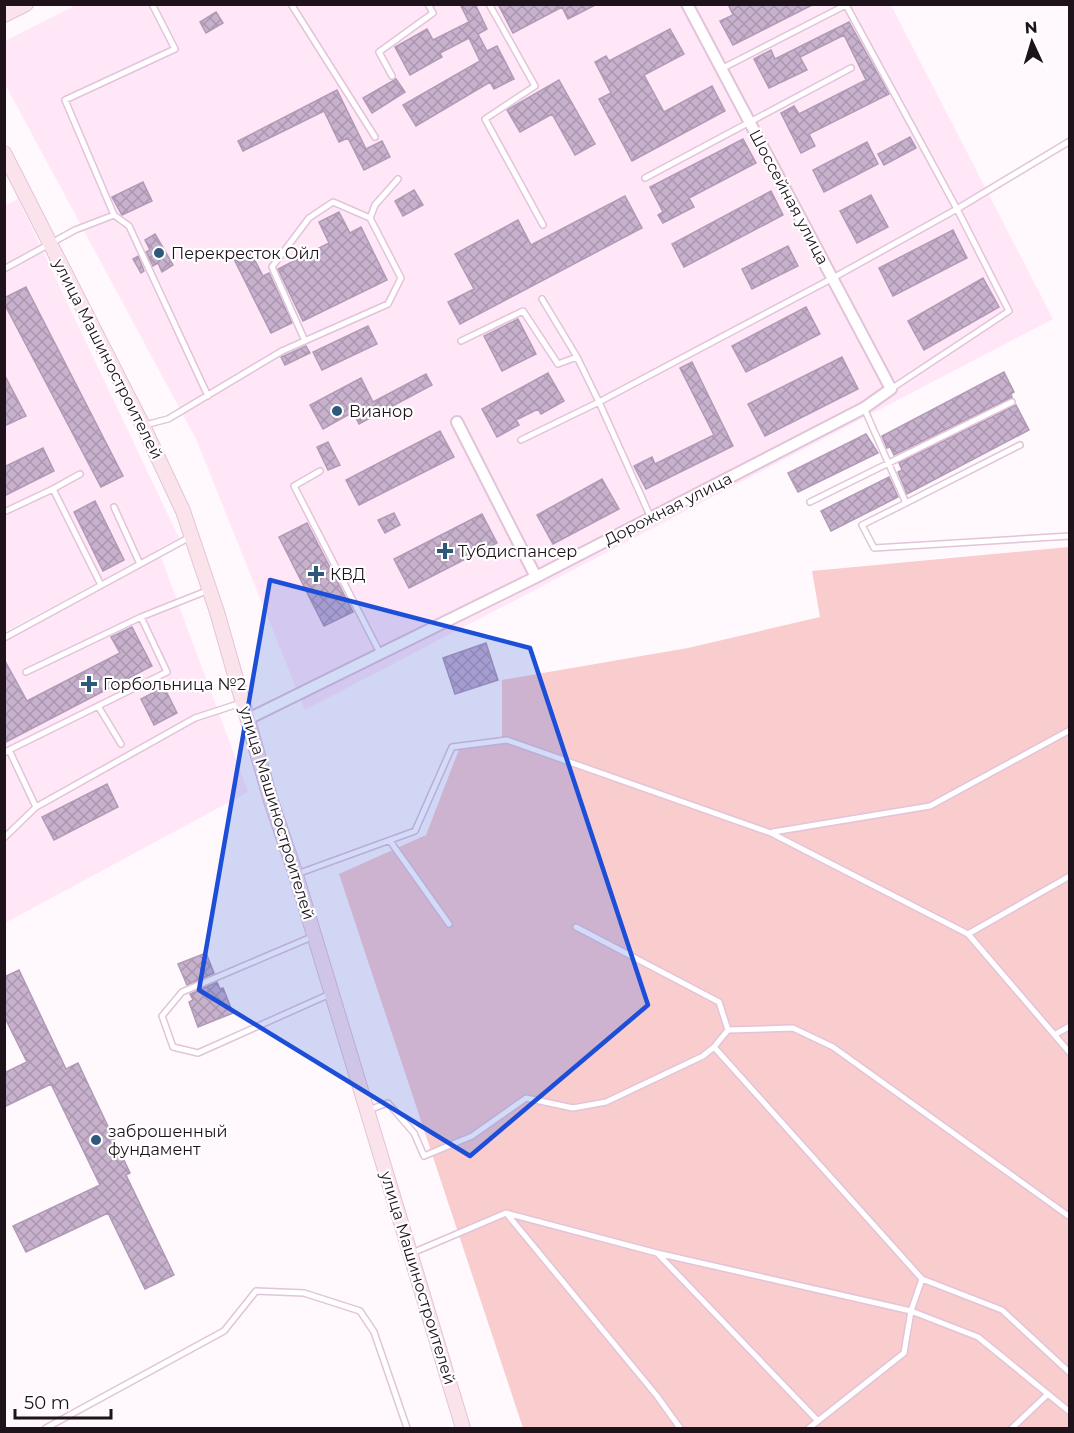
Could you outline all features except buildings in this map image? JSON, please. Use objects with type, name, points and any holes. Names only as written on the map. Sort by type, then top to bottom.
[{"type":"street","points":[[4,15],[26,4]]},
{"type":"street","name":"Шоссейная улица","points":[[687,4],[891,389]]},
{"type":"street","name":"улица Машиностроителей","points":[[4,153],[143,426],[192,536],[463,1428]]},
{"type":"street","name":"Дорожная улица","points":[[248,719],[651,518],[864,408],[891,389]]},
{"type":"street","points":[[458,422],[536,577]]},
{"type":"lane","points":[[152,4],[175,49],[64,100],[114,215],[129,226],[208,396]]},
{"type":"lane","points":[[291,4],[375,138]]},
{"type":"lane","points":[[392,76],[379,52],[433,13],[428,4]]},
{"type":"lane","points":[[489,4],[535,86],[485,119],[543,225]]},
{"type":"lane","points":[[720,70],[846,5],[957,209],[1009,311],[891,389]]},
{"type":"lane","points":[[645,178],[851,68]]},
{"type":"lane","points":[[521,441],[833,278],[957,209],[1070,141]]},
{"type":"lane","points":[[370,218],[375,205],[398,179]]},
{"type":"lane","points":[[143,426],[168,419],[282,351],[305,341],[388,304],[401,278],[370,218],[333,202],[309,218],[272,267],[305,341]]},
{"type":"lane","points":[[4,269],[49,243],[114,215]]},
{"type":"lane","points":[[542,299],[577,357],[651,518]]},
{"type":"lane","points":[[462,341],[523,311],[558,364],[577,357]]},
{"type":"lane","points":[[810,502],[1012,402]]},
{"type":"lane","points":[[864,408],[906,503]]},
{"type":"lane","points":[[1020,445],[862,525],[874,548],[1070,536]]},
{"type":"lane","points":[[320,471],[294,486],[380,653]]},
{"type":"lane","points":[[4,512],[81,474]]},
{"type":"lane","points":[[53,489],[102,585]]},
{"type":"lane","points":[[114,507],[140,564]]},
{"type":"lane","points":[[4,638],[192,536]]},
{"type":"lane","points":[[26,672],[141,617],[208,590]]},
{"type":"lane","points":[[36,807],[7,752],[167,672],[141,617]]},
{"type":"lane","points":[[4,838],[36,807],[195,718],[242,703]]},
{"type":"lane","points":[[98,706],[121,744]]},
{"type":"lane","points":[[771,832],[930,806],[1070,730]]},
{"type":"lane","points":[[296,875],[415,831],[452,747],[507,740],[771,832],[968,934],[1070,1053]]},
{"type":"lane","points":[[390,841],[449,924]]},
{"type":"lane","points":[[968,934],[1070,876]]},
{"type":"lane","points":[[576,927],[719,1002],[728,1030]]},
{"type":"lane","points":[[315,936],[182,992],[162,1016],[173,1047],[198,1053],[331,993]]},
{"type":"lane","points":[[1056,1034],[1070,1026]]},
{"type":"lane","points":[[367,1111],[388,1103],[414,1133],[423,1156],[472,1136],[526,1098],[573,1108],[606,1102],[703,1056],[728,1030],[793,1028],[833,1047],[1070,1217]]},
{"type":"lane","points":[[714,1047],[922,1279],[1002,1310],[1070,1373]]},
{"type":"lane","points":[[410,1253],[506,1213],[657,1253],[911,1311],[978,1337],[1070,1412]]},
{"type":"lane","points":[[506,1213],[657,1396],[680,1428]]},
{"type":"lane","points":[[657,1253],[818,1421]]},
{"type":"lane","points":[[808,1428],[904,1353],[911,1311],[922,1279]]},
{"type":"lane","points":[[46,1428],[224,1330],[256,1291],[304,1293],[360,1311],[374,1332],[407,1428]]},
{"type":"lane","points":[[1012,1428],[1048,1394]]},
{"type":"highlighted area","points":[[270,580],[530,648],[648,1005],[470,1156],[199,990]]},
{"type":"shaded area","points":[[76,5],[891,5],[1053,319],[305,710],[196,439],[5,84],[5,41]]},
{"type":"shaded area","points":[[18,199],[179,538],[158,549],[248,792],[5,923],[5,635],[141,559],[5,632],[4,206]]},
{"type":"shaded area","points":[[1069,547],[1069,1428],[523,1428],[339,874],[426,835],[461,744],[502,738],[502,680],[688,648],[820,617],[812,571]]},
{"type":"place","name":"Перекресток Ойл","points":[[159,253]]},
{"type":"place","name":"Вианор","points":[[337,411]]},
{"type":"place","name":"Тубдиспансер","points":[[445,551]]},
{"type":"place","name":"КВД","points":[[316,574]]},
{"type":"place","name":"Горбольница №2","points":[[89,684]]},
{"type":"place","name":"заброшенный фундамент","points":[[96,1140]]}]
